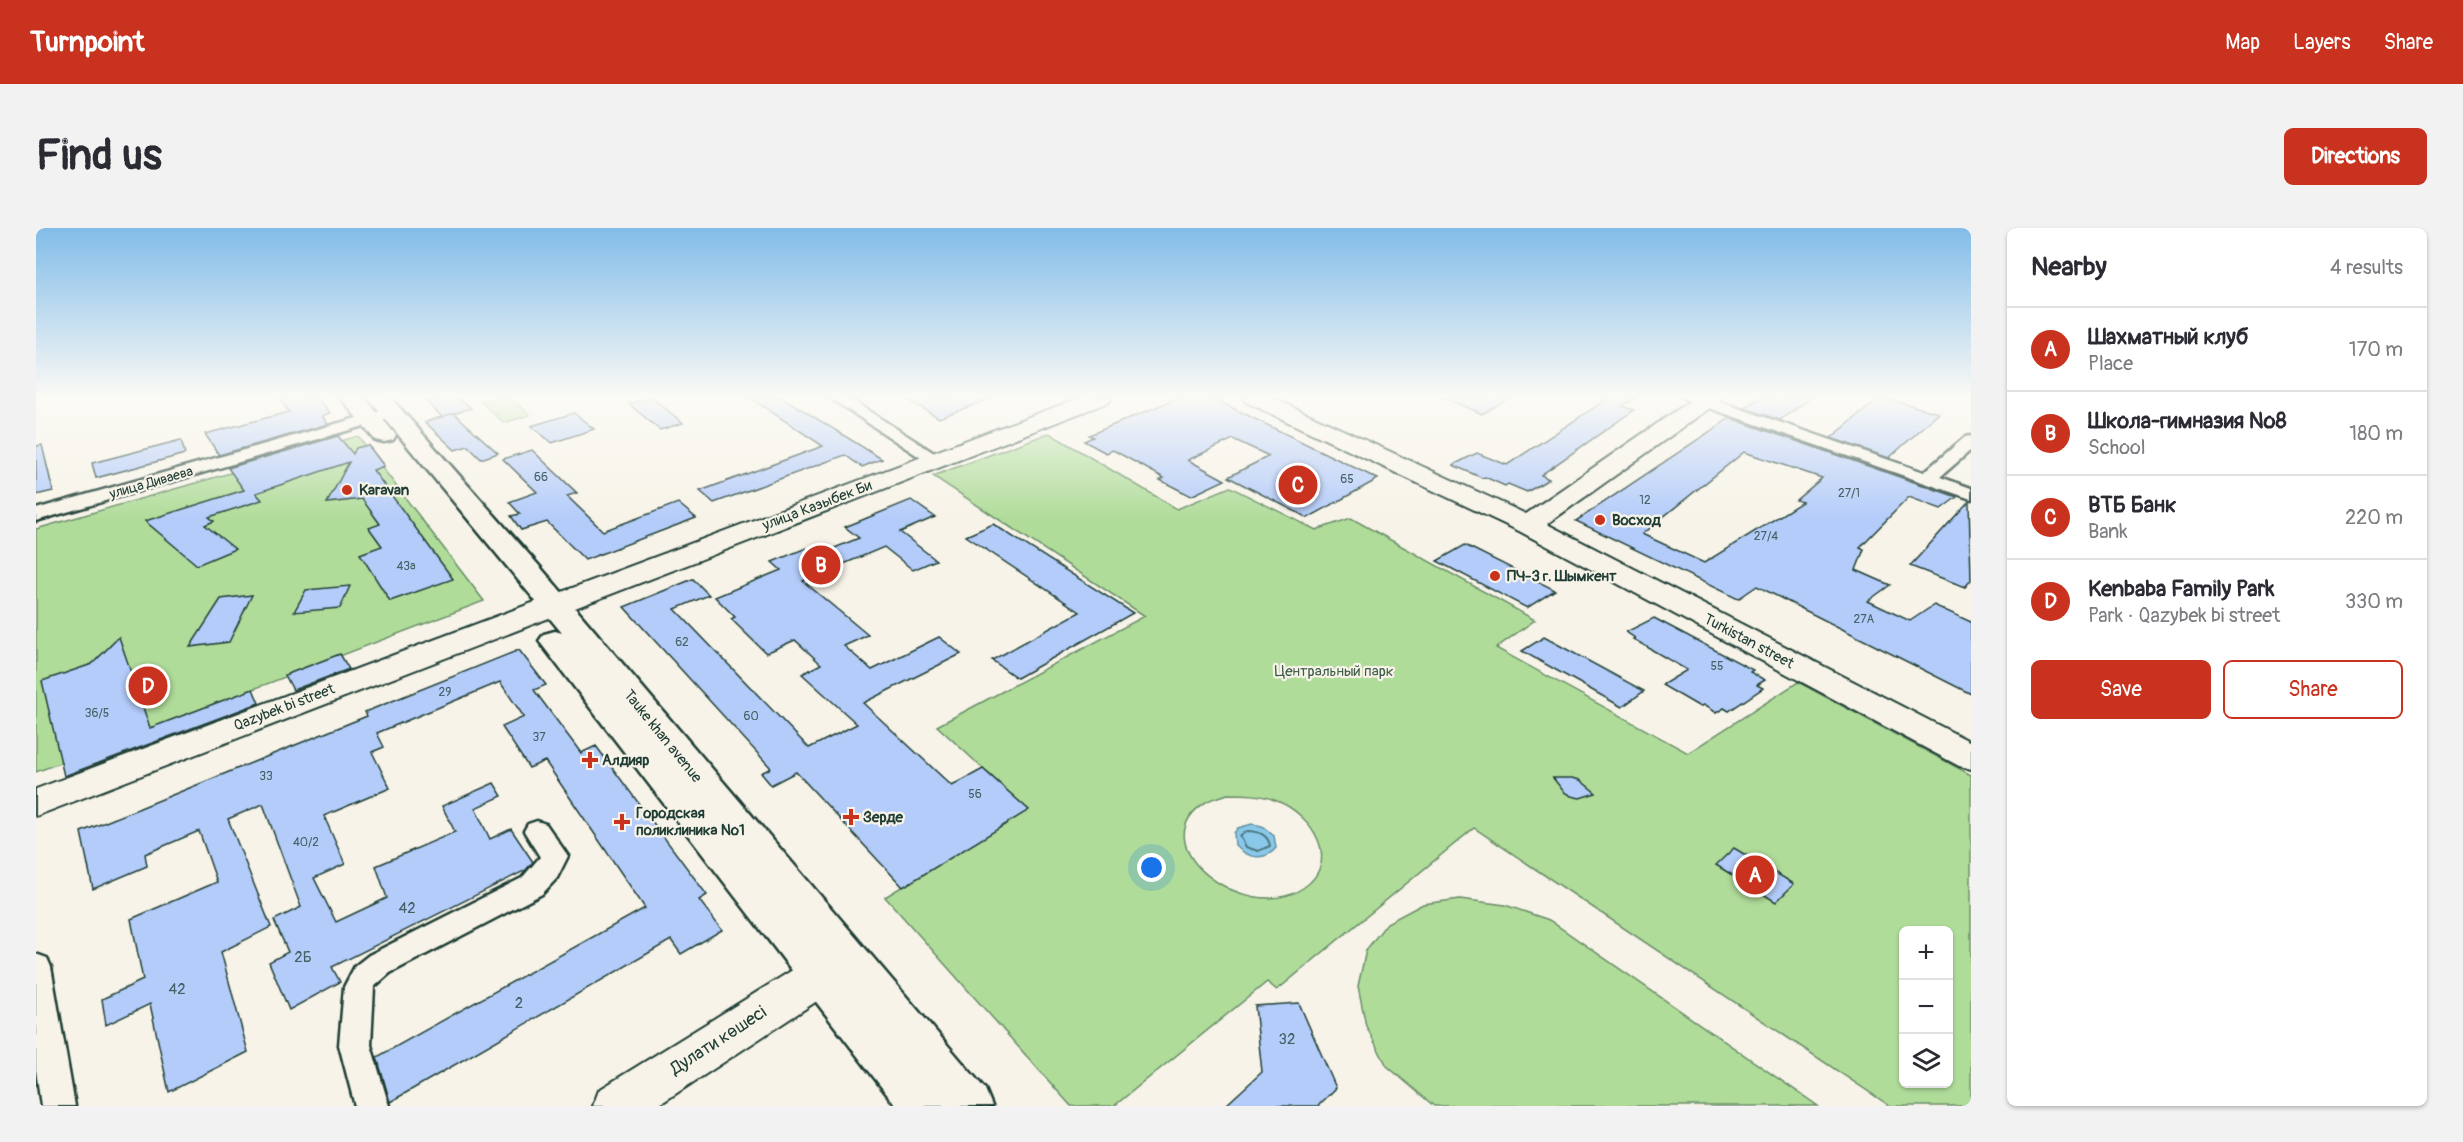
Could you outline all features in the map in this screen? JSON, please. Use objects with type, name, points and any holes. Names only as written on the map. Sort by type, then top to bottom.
[{"type":"main road","name":"Tauke khan avenue","points":[[406,438],[531,574],[543,608],[833,967],[926,1106]]},
{"type":"main road","name":"улица Казыбек Би","points":[[543,608],[994,438]]},
{"type":"main road","name":"Turkistan street","points":[[1342,438],[1528,525],[1971,757]]},
{"type":"main road","points":[[1528,525],[1647,438]]},
{"type":"main road","name":"Qazybek bi street","points":[[36,803],[543,608]]},
{"type":"main road","name":"Tauke khan avenue","points":[[833,967],[968,1106]]},
{"type":"main road","name":"Дулати көшесі","points":[[616,1106],[833,967]]},
{"type":"street","name":"улица Диваева","points":[[36,515],[288,438]]},
{"type":"street","points":[[901,438],[936,460]]},
{"type":"street","points":[[1815,438],[1971,494]]},
{"type":"street","points":[[1928,478],[1971,441]]},
{"type":"street","points":[[372,1106],[355,1045],[359,987],[362,979],[366,973],[384,962],[532,885],[547,870],[554,856],[537,831]]},
{"type":"street","points":[[36,967],[58,1106]]},
{"type":"green space","points":[[351,438],[360,438],[484,601],[36,772],[36,529]]},
{"type":"green space","name":"Центральный парк","points":[[1036,438],[1057,438],[1177,509],[1230,487],[1316,530],[1351,518],[1535,620],[1496,648],[1688,753],[1798,682],[1971,775],[1971,1106],[1890,1106],[1474,828],[1277,990],[1267,982],[1114,1106],[1071,1106],[885,897],[1028,810],[937,726],[1145,616],[933,476]],"holes":[[[1227,794],[1259,796],[1290,807],[1301,816],[1318,839],[1321,852],[1321,865],[1315,877],[1303,888],[1280,897],[1254,897],[1229,889],[1208,875],[1192,858],[1184,839],[1188,820],[1211,799]]]},
{"type":"green space","points":[[1460,899],[1505,905],[1549,920],[1818,1106],[1434,1106],[1387,1066],[1366,1026],[1358,986],[1366,950],[1387,923],[1423,904]]},
{"type":"water","points":[[1252,824],[1262,826],[1274,836],[1276,848],[1261,857],[1245,853],[1235,845],[1234,833],[1238,828]]},
{"type":"building","points":[[208,438],[279,438],[219,455]]},
{"type":"building","points":[[331,438],[340,438],[353,454],[356,448],[368,445],[384,466],[373,470],[453,579],[390,601],[360,554],[382,546],[369,528],[380,524],[362,499],[327,503],[349,462],[256,493],[262,500],[209,517],[214,521],[205,525],[235,549],[197,565],[145,521],[244,490],[228,468]]},
{"type":"building","points":[[442,438],[481,438],[498,453],[481,459],[468,446],[455,450]]},
{"type":"building","points":[[546,438],[567,438],[552,443]]},
{"type":"building","points":[[811,438],[848,438],[882,459],[862,467],[845,455],[714,503],[700,491],[823,446]]},
{"type":"building","points":[[1091,438],[1294,438],[1378,479],[1308,518],[1228,477],[1269,456],[1233,439],[1188,460],[1225,480],[1191,496],[1160,480],[1164,478],[1113,450],[1106,453],[1084,441]]},
{"type":"building","points":[[1548,438],[1594,438],[1541,475],[1549,479],[1527,492],[1508,484],[1505,486],[1485,477],[1482,478],[1453,465],[1477,453],[1507,465]]},
{"type":"building","points":[[1700,438],[1787,438],[1957,497],[1941,509],[1909,497],[1860,547],[1864,549],[1856,570],[1890,585],[1868,601],[1910,621],[1934,605],[1971,622],[1971,694],[1757,586],[1738,599],[1576,521]],"holes":[[[1744,452],[1822,478],[1796,500],[1802,502],[1704,563],[1642,534]]]},
{"type":"building","points":[[1831,438],[1911,438],[1889,458]]},
{"type":"building","points":[[181,440],[185,454],[96,478],[92,463]]},
{"type":"building","points":[[42,445],[53,491],[36,495],[36,446]]},
{"type":"building","points":[[532,450],[577,493],[567,496],[603,531],[678,503],[696,518],[585,560],[547,522],[521,530],[511,516],[520,514],[509,502],[537,492],[503,459]]},
{"type":"building","points":[[911,500],[935,517],[900,532],[936,560],[913,570],[884,547],[803,581],[868,635],[844,646],[872,670],[939,637],[961,654],[863,703],[952,786],[983,769],[1029,810],[903,887],[796,772],[771,785],[761,773],[771,768],[624,607],[693,579],[709,595],[675,609],[809,748],[857,724],[802,674],[821,664],[795,640],[766,653],[731,619],[735,617],[715,597],[781,570],[772,562],[806,548],[815,556],[859,538],[845,527]]},
{"type":"building","points":[[1969,501],[1971,580],[1965,587],[1910,566]]},
{"type":"building","points":[[993,524],[1133,613],[1017,678],[992,660],[1080,612],[966,536]]},
{"type":"building","name":"ПЧ-3 г. Шымкент","points":[[1465,545],[1555,590],[1527,608],[1437,561]]},
{"type":"building","points":[[350,586],[340,608],[294,612],[306,590]]},
{"type":"building","points":[[252,595],[229,642],[190,647],[221,599]]},
{"type":"building","points":[[1654,618],[1753,670],[1750,672],[1765,680],[1757,685],[1763,688],[1729,711],[1724,708],[1716,713],[1703,705],[1700,707],[1662,685],[1687,670],[1633,639],[1635,638],[1626,632]]},
{"type":"building","points":[[119,637],[150,728],[253,689],[259,703],[64,776],[42,681],[92,664]]},
{"type":"building","points":[[1544,637],[1644,691],[1622,707],[1522,651]]},
{"type":"building","points":[[519,650],[546,685],[534,690],[581,753],[596,746],[707,895],[699,900],[722,930],[681,954],[671,940],[390,1102],[377,1057],[645,908],[545,761],[529,768],[502,727],[524,717],[500,682],[377,733],[384,747],[372,752],[390,788],[324,816],[345,864],[314,878],[336,922],[387,898],[376,866],[455,832],[442,806],[494,783],[502,796],[475,808],[490,839],[511,829],[533,862],[526,870],[332,967],[340,982],[289,1010],[269,962],[288,952],[274,920],[301,907],[263,804],[228,819],[271,927],[221,952],[248,1052],[169,1092],[150,1004],[106,1025],[102,999],[143,980],[131,919],[217,882],[199,831],[145,854],[147,866],[93,889],[81,832],[367,716],[365,712]]},
{"type":"building","points":[[340,654],[349,669],[293,690],[285,675]]},
{"type":"building","points":[[1553,778],[1580,780],[1596,793],[1580,798],[1571,796],[1564,792]]},
{"type":"building","points":[[1734,848],[1794,884],[1776,902],[1716,865]]},
{"type":"building","points":[[1299,1003],[1336,1088],[1318,1106],[1225,1106],[1262,1072],[1255,1006]]},
{"type":"place","name":"ВТБ Банк","points":[[1298,485]]},
{"type":"place","name":"Karavan","points":[[347,490]]},
{"type":"place","name":"Восход","points":[[1600,520]]},
{"type":"place","name":"Школа-гимназия №8","points":[[821,565]]},
{"type":"place","name":"ПЧ-3 г. Шымкент","points":[[1495,576]]},
{"type":"place","name":"Kenbaba Family Park","points":[[148,686]]},
{"type":"place","name":"Алдияр","points":[[590,760]]},
{"type":"place","name":"Зерде","points":[[851,817]]},
{"type":"place","name":"Городская поликлиника №1","points":[[622,822]]},
{"type":"place","name":"Шахматный клуб","points":[[1755,875]]}]
